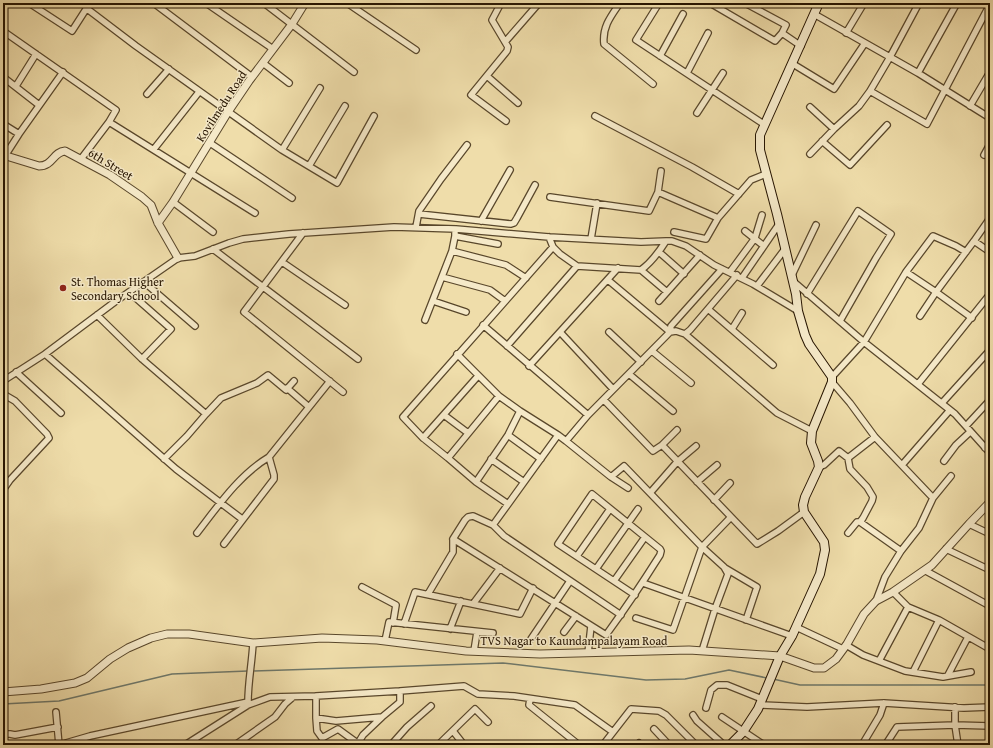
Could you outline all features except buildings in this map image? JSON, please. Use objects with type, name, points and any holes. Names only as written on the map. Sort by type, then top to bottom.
[{"type":"main road","points":[[730,745],[743,732],[762,699],[780,656],[792,636],[820,574],[826,550],[824,542],[804,512],[803,505],[805,497],[819,467],[811,443],[812,431],[832,379],[808,344],[798,311],[792,278],[760,150],[760,135],[819,3]]},
{"type":"street","points":[[29,3],[72,31],[88,6],[199,92],[282,150],[337,183],[374,116]]},
{"type":"street","points":[[156,3],[155,4],[252,77]]},
{"type":"street","points":[[206,3],[273,49]]},
{"type":"street","points":[[264,3],[354,72]]},
{"type":"street","name":"Kovilmedu Road","points":[[158,223],[173,202],[228,112],[262,63],[292,24],[305,3]]},
{"type":"street","points":[[347,3],[416,50]]},
{"type":"street","points":[[501,3],[492,20],[508,47],[507,51],[471,95],[506,122]]},
{"type":"street","points":[[505,42],[539,3]]},
{"type":"street","points":[[620,3],[606,24],[603,36],[604,44],[653,84]]},
{"type":"street","points":[[659,3],[636,40],[765,125]]},
{"type":"street","points":[[710,3],[775,41],[782,33],[786,25],[746,3]]},
{"type":"street","points":[[846,32],[864,3]]},
{"type":"street","points":[[810,154],[859,106],[870,91],[919,3]]},
{"type":"street","points":[[918,73],[957,3]]},
{"type":"street","points":[[870,91],[927,124],[990,4]]},
{"type":"street","points":[[660,56],[683,14]]},
{"type":"street","points":[[814,14],[918,73],[990,118]]},
{"type":"street","points":[[3,31],[116,110],[109,122],[80,159]]},
{"type":"street","points":[[686,73],[708,33]]},
{"type":"street","points":[[782,33],[801,46]]},
{"type":"street","points":[[793,64],[834,90],[865,43]]},
{"type":"street","points":[[16,86],[36,54]]},
{"type":"street","points":[[262,63],[289,82]]},
{"type":"street","points":[[147,94],[169,69]]},
{"type":"street","points":[[4,157],[18,134],[62,72]]},
{"type":"street","points":[[970,106],[990,72]]},
{"type":"street","points":[[697,113],[711,89],[723,73]]},
{"type":"street","points":[[487,76],[518,103]]},
{"type":"street","points":[[3,77],[39,105]]},
{"type":"street","points":[[984,82],[990,85]]},
{"type":"street","points":[[282,150],[320,88]]},
{"type":"street","points":[[154,149],[199,92]]},
{"type":"street","points":[[309,166],[345,106]]},
{"type":"street","points":[[810,107],[834,129]]},
{"type":"street","points":[[596,116],[739,194]]},
{"type":"street","points":[[109,122],[154,149],[190,174],[255,213]]},
{"type":"street","points":[[3,124],[18,134]]},
{"type":"street","points":[[822,141],[850,165],[888,125]]},
{"type":"street","points":[[210,143],[292,198]]},
{"type":"street","points":[[984,155],[990,144]]},
{"type":"street","points":[[416,227],[419,214],[441,179],[467,145]]},
{"type":"street","name":"6th Street","points":[[4,157],[39,166],[48,164],[61,151],[65,151],[110,175],[151,205],[158,223],[178,258]]},
{"type":"street","points":[[481,221],[510,170]]},
{"type":"street","points":[[550,197],[649,211],[658,192],[661,171]]},
{"type":"street","points":[[674,232],[706,239],[718,218],[751,180],[766,174]]},
{"type":"street","points":[[419,214],[503,224],[514,223],[535,185]]},
{"type":"street","points":[[658,192],[718,218]]},
{"type":"street","points":[[173,202],[213,232]]},
{"type":"street","points":[[591,239],[597,203]]},
{"type":"street","points":[[808,294],[858,211],[891,234],[840,321]]},
{"type":"street","points":[[730,272],[755,238],[762,215]]},
{"type":"street","points":[[920,316],[990,218]]},
{"type":"street","points":[[684,334],[690,330],[739,277],[764,246],[779,224]]},
{"type":"street","points":[[816,226],[792,278],[808,294],[864,342],[950,410],[990,453]]},
{"type":"street","points":[[3,382],[45,354],[178,258],[195,256],[243,239],[303,233],[416,227],[549,237],[641,242],[666,241],[679,243],[722,269],[757,286],[798,311]]},
{"type":"street","points":[[425,320],[452,251],[456,229]]},
{"type":"street","points":[[745,230],[764,246]]},
{"type":"street","points":[[303,233],[244,312],[343,392]]},
{"type":"street","points":[[455,236],[498,244]]},
{"type":"street","points":[[933,498],[875,437],[832,379],[864,342],[906,272],[933,236],[966,252]]},
{"type":"street","points":[[549,237],[553,247],[577,266],[641,270],[667,292]]},
{"type":"street","points":[[641,270],[647,266],[666,241]]},
{"type":"street","points":[[974,241],[990,252]]},
{"type":"street","points":[[508,504],[476,482],[423,438],[402,416],[553,247]]},
{"type":"street","points":[[213,249],[358,359]]},
{"type":"street","points":[[757,286],[785,249]]},
{"type":"street","points":[[452,251],[506,265],[526,278]]},
{"type":"street","points":[[659,252],[684,274]]},
{"type":"street","points":[[659,301],[700,255]]},
{"type":"street","points":[[282,262],[345,305]]},
{"type":"street","points":[[507,346],[577,266]]},
{"type":"street","points":[[530,366],[618,268]]},
{"type":"street","points":[[566,441],[588,415],[670,332],[671,326],[722,269]]},
{"type":"street","points":[[906,272],[972,318]]},
{"type":"street","points":[[442,277],[490,290],[505,301]]},
{"type":"street","points":[[608,280],[670,332],[676,331],[684,334],[777,413],[812,431]]},
{"type":"street","points":[[144,282],[195,326]]},
{"type":"street","points":[[129,292],[171,329],[142,359]]},
{"type":"street","points":[[918,384],[990,294]]},
{"type":"street","points":[[433,301],[466,312]]},
{"type":"street","points":[[708,309],[773,365]]},
{"type":"street","points":[[732,329],[742,313]]},
{"type":"street","points":[[97,315],[142,359],[206,414]]},
{"type":"street","points":[[483,325],[588,415]]},
{"type":"street","points":[[560,332],[613,389]]},
{"type":"street","points":[[608,332],[641,362]]},
{"type":"street","points":[[942,403],[990,350]]},
{"type":"street","points":[[652,351],[691,383]]},
{"type":"street","points":[[45,354],[164,459],[242,519]]},
{"type":"street","points":[[457,354],[499,396],[558,435],[611,477],[628,488]]},
{"type":"street","points":[[16,372],[61,413]]},
{"type":"street","points":[[629,374],[673,411]]},
{"type":"street","points":[[164,459],[221,398],[257,383],[268,375],[286,390],[287,388],[309,407]]},
{"type":"street","points":[[423,438],[478,376]]},
{"type":"street","points":[[287,388],[294,380]]},
{"type":"street","points":[[196,533],[220,503],[256,464],[269,457],[330,381]]},
{"type":"street","points":[[3,394],[15,401],[47,434],[49,438],[10,480],[3,490]]},
{"type":"street","points":[[448,458],[499,396]]},
{"type":"street","points":[[604,400],[653,450],[662,445],[677,430]]},
{"type":"street","points":[[966,426],[990,400]]},
{"type":"street","points":[[902,465],[950,410]]},
{"type":"street","points":[[476,482],[508,435],[520,411]]},
{"type":"street","points":[[444,415],[468,433]]},
{"type":"street","points":[[944,461],[956,445],[970,432]]},
{"type":"street","points":[[508,435],[541,459]]},
{"type":"street","points":[[493,525],[558,435]]},
{"type":"street","points":[[848,458],[875,437]]},
{"type":"street","points":[[985,448],[990,444]]},
{"type":"street","points":[[662,445],[757,544],[804,512]]},
{"type":"street","points":[[650,493],[677,462],[696,446]]},
{"type":"street","points":[[819,467],[824,465],[839,451],[848,458],[850,469],[867,487],[873,497],[860,522],[857,522],[848,533]]},
{"type":"street","points":[[224,544],[274,479],[269,457]]},
{"type":"street","points":[[491,459],[524,482]]},
{"type":"street","points":[[697,482],[717,465]]},
{"type":"street","points":[[611,477],[624,466],[702,547],[724,567],[757,587],[746,620]]},
{"type":"street","points":[[876,601],[885,577],[901,551],[920,528],[933,498],[951,476]]},
{"type":"street","points":[[714,500],[730,484]]},
{"type":"street","points":[[453,539],[606,635],[621,615],[635,595],[643,583],[661,552],[660,549],[592,494],[558,544],[635,595]]},
{"type":"street","name":"TVS Nagar to Kaundampalayam Road","points":[[3,692],[41,689],[75,683],[87,678],[110,659],[128,648],[151,638],[167,634],[189,634],[253,643],[322,638],[385,641],[474,651],[540,654],[702,651],[780,656],[814,668],[824,668],[836,659],[864,614],[876,601],[894,592],[926,571],[990,502]]},
{"type":"street","points":[[577,556],[610,509]]},
{"type":"street","points":[[596,569],[638,509]]},
{"type":"street","points":[[428,594],[453,552],[453,539],[465,520],[468,517],[478,517],[493,525],[504,536],[621,615]]},
{"type":"street","points":[[636,618],[673,630],[702,547],[731,517]]},
{"type":"street","points":[[860,522],[901,551]]},
{"type":"street","points":[[968,524],[990,534]]},
{"type":"street","points":[[614,581],[645,537]]},
{"type":"street","points":[[946,549],[990,570]]},
{"type":"street","points":[[702,651],[728,574],[724,567]]},
{"type":"street","points":[[474,604],[500,568]]},
{"type":"street","points":[[926,571],[990,606]]},
{"type":"street","points":[[531,639],[570,581]]},
{"type":"street","points":[[643,583],[792,636]]},
{"type":"street","points":[[362,586],[396,605],[393,623]]},
{"type":"street","points":[[404,624],[415,592],[520,614],[533,588]]},
{"type":"street","points":[[894,592],[908,607],[939,620],[990,649]]},
{"type":"street","points":[[450,629],[460,601]]},
{"type":"street","points":[[879,661],[908,607]]},
{"type":"street","points":[[564,632],[576,616]]},
{"type":"street","points":[[913,672],[939,620]]},
{"type":"street","points":[[385,641],[390,622],[493,633]]},
{"type":"street","points":[[588,653],[592,626]]},
{"type":"street","points":[[796,627],[905,671],[943,677],[971,672]]},
{"type":"street","points":[[474,651],[477,632]]},
{"type":"street","points":[[948,675],[968,636]]},
{"type":"street","points":[[248,704],[248,681],[252,662],[253,643]]},
{"type":"street","points":[[706,708],[712,690],[717,685],[727,685],[762,699],[807,707],[884,703],[955,707],[990,707]]},
{"type":"street","points":[[56,712],[59,745],[90,736],[248,704],[270,697],[316,696],[464,686],[478,694],[530,698],[575,705],[613,732]]},
{"type":"street","points":[[316,696],[317,731],[322,738],[338,729],[358,744],[363,735],[400,702],[400,691]]},
{"type":"street","points":[[235,745],[275,717],[285,704],[293,697]]},
{"type":"street","points":[[530,698],[529,705],[579,745]]},
{"type":"street","points":[[862,745],[880,716],[884,703]]},
{"type":"street","points":[[185,745],[193,743],[248,704]]},
{"type":"street","points":[[391,745],[407,727],[431,706]]},
{"type":"street","points":[[955,707],[955,725],[958,745]]},
{"type":"street","points":[[438,745],[475,709],[488,722]]},
{"type":"street","points":[[603,745],[631,709],[659,711],[666,714],[696,745]]},
{"type":"street","points":[[692,715],[724,745]]},
{"type":"street","points":[[316,718],[336,721],[382,717]]},
{"type":"street","points":[[722,717],[764,745]]},
{"type":"street","points":[[886,744],[897,727],[955,725],[990,726]]},
{"type":"street","points":[[3,734],[15,735],[58,727]]},
{"type":"street","points":[[654,729],[669,745]]},
{"type":"street","points":[[453,730],[464,745]]},
{"type":"waterway","points":[[251,671],[503,663],[646,680],[685,679],[729,670],[767,678]]},
{"type":"waterway","points":[[3,704],[59,701],[172,674],[248,671]]},
{"type":"waterway","points":[[773,679],[800,685],[990,685]]},
{"type":"place","name":"St. Thomas Higher Secondary School","points":[[63,288]]}]
